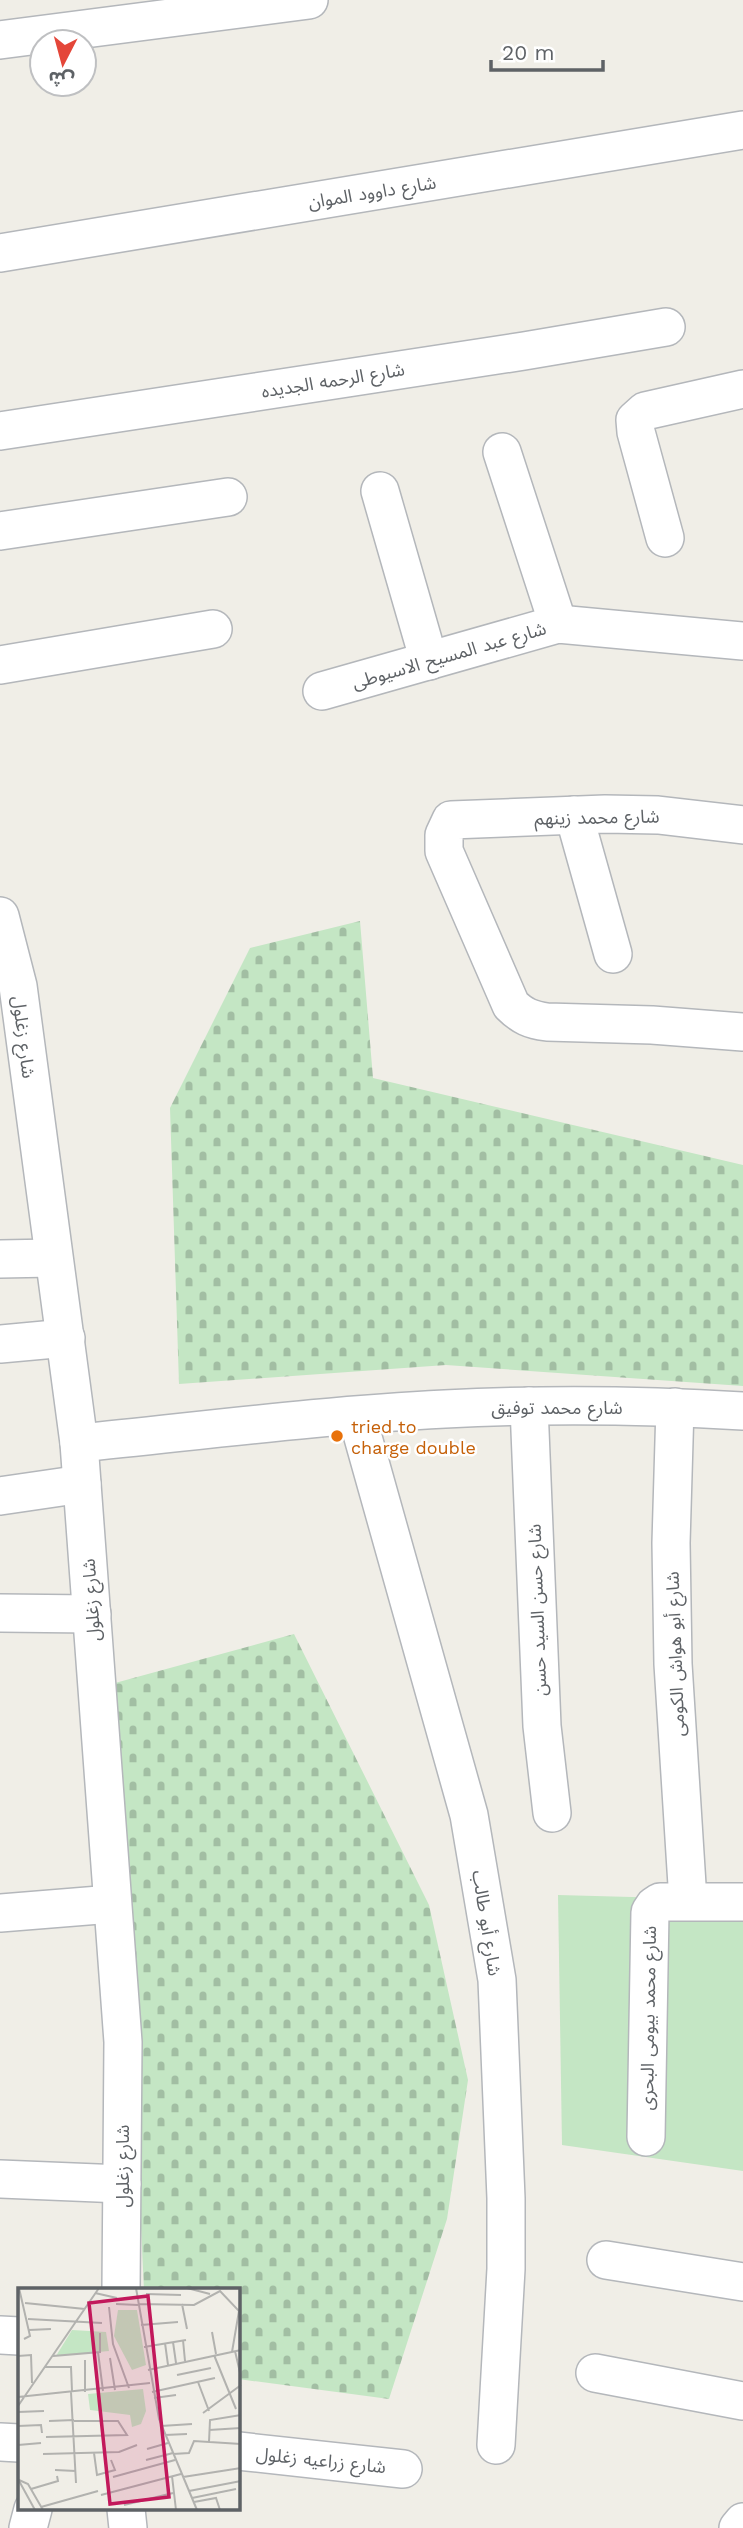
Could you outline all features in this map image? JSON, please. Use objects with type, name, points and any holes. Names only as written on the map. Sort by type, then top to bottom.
[{"type":"street","points":[[0,40],[309,0]]},
{"type":"street","name":"شارع داوود الموان","points":[[0,253],[743,130]]},
{"type":"street","name":"شارع الرحمه الجديده","points":[[0,431],[666,327]]},
{"type":"street","points":[[665,538],[635,420],[645,411],[743,389]]},
{"type":"street","points":[[502,452],[558,624]]},
{"type":"street","points":[[380,491],[429,662]]},
{"type":"street","points":[[0,531],[228,496]]},
{"type":"street","name":"شارع عبد المسيح الاسيوطى","points":[[322,691],[558,624],[743,641]]},
{"type":"street","points":[[0,665],[213,629]]},
{"type":"street","name":"شارع محمد زينهم","points":[[743,825],[658,815],[451,820],[444,835],[444,851],[510,1005],[521,1015],[533,1021],[652,1025],[743,1032]]},
{"type":"street","points":[[574,816],[613,954]]},
{"type":"street","name":"شارع زغلول","points":[[0,916],[18,986],[79,1443],[122,2042],[121,2288]]},
{"type":"street","points":[[0,1259],[53,1258]]},
{"type":"street","points":[[0,1344],[66,1338]]},
{"type":"street","name":"شارع محمد توفيق","points":[[79,1443],[357,1416],[529,1406],[675,1407],[743,1411]]},
{"type":"street","name":"شارع حسن السيد حسن","points":[[529,1406],[542,1726],[552,1814]]},
{"type":"street","name":"شارع أبو هواش الكومى","points":[[675,1407],[671,1543],[673,1664],[688,1902]]},
{"type":"street","name":"شارع أبو طالب","points":[[357,1416],[469,1815],[496,1980],[506,2198],[506,2269],[496,2445]]},
{"type":"street","points":[[0,1496],[82,1484]]},
{"type":"street","points":[[0,1613],[92,1614]]},
{"type":"street","name":"شارع محمد بيومى البحرى","points":[[646,2137],[650,1912],[660,1902],[743,1902]]},
{"type":"street","points":[[0,1913],[112,1904]]},
{"type":"street","points":[[0,2179],[122,2184]]},
{"type":"street","points":[[606,2260],[743,2282]]},
{"type":"street","points":[[0,2336],[18,2336]]},
{"type":"street","points":[[595,2373],[743,2401]]},
{"type":"street","points":[[0,2442],[18,2443]]},
{"type":"street","name":"شارع زراعيه زغلول","points":[[240,2451],[403,2469]]},
{"type":"street","points":[[28,2528],[33,2510]]},
{"type":"street","points":[[126,2510],[128,2528]]},
{"type":"street","points":[[738,2528],[743,2522]]},
{"type":"green space","points":[[360,921],[373,1078],[743,1165],[743,1386],[446,1365],[179,1384],[170,1108],[250,948]]},
{"type":"green space","points":[[294,1634],[429,1905],[468,2080],[447,2219],[389,2399],[240,2379],[240,2288],[144,2288],[115,1683]]},
{"type":"green space","points":[[558,1895],[743,1900],[743,2171],[562,2145]]},
{"type":"place","name":"tried to charge double","points":[[337,1436]]}]
